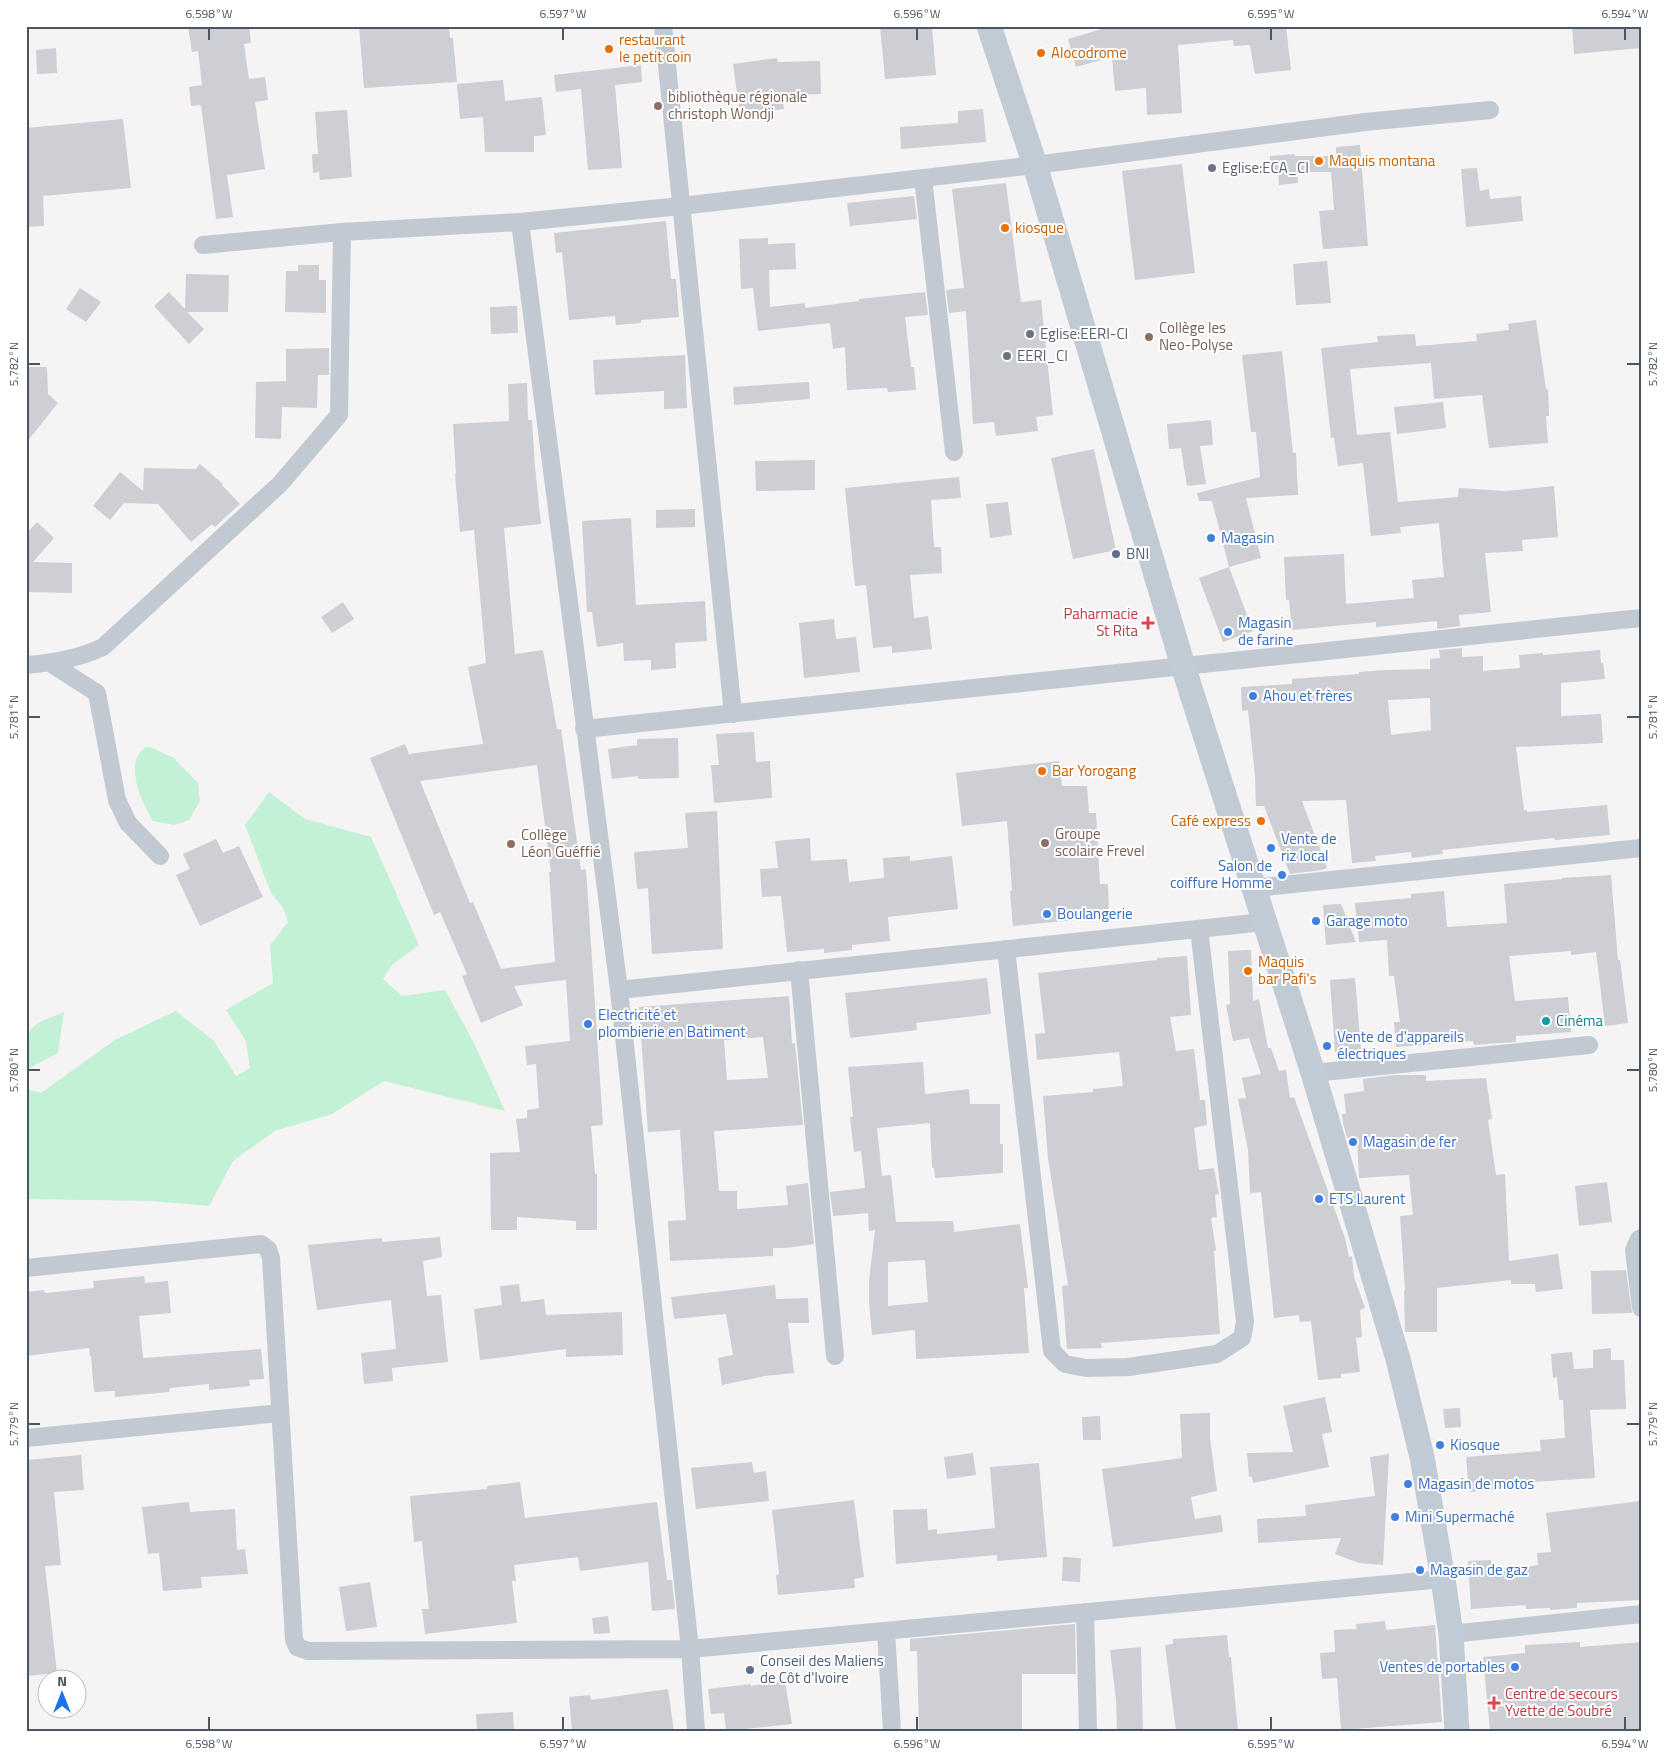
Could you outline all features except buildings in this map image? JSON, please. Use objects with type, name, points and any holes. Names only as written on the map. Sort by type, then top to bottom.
[{"type":"main road","points":[[989,26],[1035,166],[1183,666],[1313,1073],[1410,1402],[1422,1457],[1443,1579],[1451,1634],[1458,1731]]},
{"type":"street","points":[[663,26],[733,714]]},
{"type":"street","points":[[203,245],[342,232],[520,222],[681,206],[1035,166],[1365,122],[1490,110]]},
{"type":"street","points":[[923,178],[954,452]]},
{"type":"street","points":[[520,222],[619,990],[690,1649],[696,1731]]},
{"type":"street","points":[[26,665],[83,657],[103,648],[280,484],[339,415],[342,232]]},
{"type":"street","points":[[584,730],[1641,618]]},
{"type":"street","points":[[50,663],[97,693],[117,800],[128,823],[160,856]]},
{"type":"street","points":[[1254,888],[1641,848]]},
{"type":"street","points":[[619,990],[1264,922]]},
{"type":"street","points":[[1006,949],[1052,1351],[1066,1364],[1086,1368],[1128,1367],[1217,1354],[1242,1338],[1244,1322],[1198,929]]},
{"type":"street","points":[[799,970],[835,1356]]},
{"type":"street","points":[[1313,1073],[1589,1045]]},
{"type":"street","points":[[1641,1238],[1634,1250],[1641,1308]]},
{"type":"street","points":[[26,1268],[261,1244],[268,1249],[271,1258],[294,1639],[297,1647],[308,1652],[690,1649],[1443,1579]]},
{"type":"street","points":[[26,1438],[280,1413]]},
{"type":"street","points":[[1085,1612],[1088,1731]]},
{"type":"street","points":[[1451,1634],[1641,1614]]},
{"type":"street","points":[[886,1631],[892,1731]]},
{"type":"green space","points":[[148,746],[174,758],[198,783],[200,801],[189,820],[174,825],[153,821],[139,793],[135,771],[136,761],[140,753]]},
{"type":"green space","points":[[269,792],[305,819],[371,837],[419,945],[393,964],[383,979],[402,996],[445,990],[474,1043],[505,1111],[384,1081],[332,1114],[275,1131],[233,1161],[209,1206],[150,1201],[26,1199],[26,1089],[41,1093],[115,1040],[176,1011],[214,1041],[236,1076],[250,1068],[246,1041],[226,1010],[273,983],[270,945],[288,922],[283,908],[271,893],[245,825]]},
{"type":"green space","points":[[64,1012],[58,1053],[26,1070],[26,1045],[30,1031],[41,1022]]},
{"type":"place","name":"restaurant le petit coin","points":[[609,49]]},
{"type":"place","name":"Alocodrome","points":[[1041,53]]},
{"type":"place","name":"bibliothèque régionale christoph Wondji","points":[[658,106]]},
{"type":"place","name":"Maquis montana","points":[[1319,161]]},
{"type":"place","name":"Eglise:ECA_CI","points":[[1212,168]]},
{"type":"place","name":"kiosque","points":[[1005,228]]},
{"type":"place","name":"Eglise:EERI-CI","points":[[1030,334]]},
{"type":"place","name":"Collège les Neo-Polyse","points":[[1149,337]]},
{"type":"place","name":"EERI_CI","points":[[1007,356]]},
{"type":"place","name":"Magasin","points":[[1211,538]]},
{"type":"place","name":"BNI","points":[[1116,554]]},
{"type":"place","name":"Paharmacie St Rita","points":[[1148,623]]},
{"type":"place","name":"Magasin de farine","points":[[1228,632]]},
{"type":"place","name":"Ahou et frères","points":[[1253,696]]},
{"type":"place","name":"Bar Yorogang","points":[[1042,771]]},
{"type":"place","name":"Café express","points":[[1261,821]]},
{"type":"place","name":"Groupe scolaire Frevel","points":[[1045,843]]},
{"type":"place","name":"Collège Léon Guéffié","points":[[511,844]]},
{"type":"place","name":"Vente de riz local","points":[[1271,848]]},
{"type":"place","name":"Salon de coiffure Homme","points":[[1282,875]]},
{"type":"place","name":"Boulangerie","points":[[1047,914]]},
{"type":"place","name":"Garage moto","points":[[1316,921]]},
{"type":"place","name":"Maquis bar Pafi's","points":[[1248,971]]},
{"type":"place","name":"Cinéma","points":[[1546,1021]]},
{"type":"place","name":"Electricité et plombierie en Batiment","points":[[588,1024]]},
{"type":"place","name":"Vente de d'appareils électriques","points":[[1327,1046]]},
{"type":"place","name":"Magasin de fer","points":[[1353,1142]]},
{"type":"place","name":"ETS Laurent","points":[[1319,1199]]},
{"type":"place","name":"Kiosque","points":[[1440,1445]]},
{"type":"place","name":"Magasin de motos","points":[[1408,1484]]},
{"type":"place","name":"Mini Supermaché","points":[[1395,1517]]},
{"type":"place","name":"Magasin de gaz","points":[[1420,1570]]},
{"type":"place","name":"Ventes de portables","points":[[1515,1667]]},
{"type":"place","name":"Conseil des Maliens de Côt d'Ivoire","points":[[750,1670]]},
{"type":"place","name":"Centre de secours Yvette de Soubré","points":[[1494,1703]]}]
